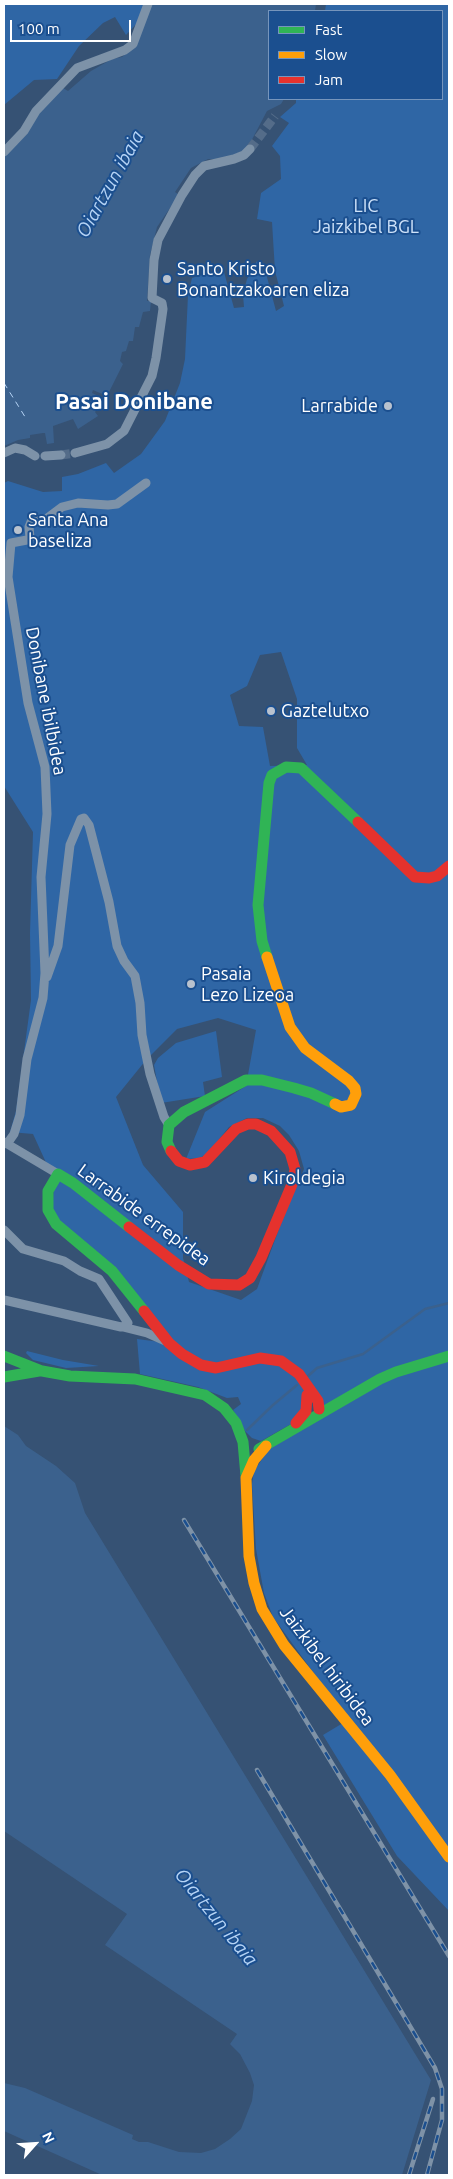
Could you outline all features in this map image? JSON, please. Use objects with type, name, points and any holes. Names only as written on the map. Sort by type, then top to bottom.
[{"type":"street","points":[[4,152],[24,132],[36,111],[77,68],[125,50],[133,44],[148,4]]},
{"type":"street","points":[[75,453],[107,444],[124,431],[152,376],[163,309],[162,303],[152,298],[153,272],[158,240],[195,175],[204,166],[223,163],[239,157],[250,149]]},
{"type":"street","points":[[4,453],[15,448],[25,450],[35,456]]},
{"type":"street","points":[[45,456],[61,455]]},
{"type":"street","name":"Donibane ibilbidea","points":[[6,1143],[14,1134],[20,1115],[27,1059],[43,998],[45,983],[41,877],[47,814],[45,767],[28,703],[8,576],[11,543],[30,538],[29,527],[31,522],[46,519],[62,507],[78,503],[116,504],[146,483]]},
{"type":"street","points":[[45,983],[58,946],[70,845],[80,819],[84,818],[91,831],[109,902],[117,946],[124,961],[135,976],[140,1003],[142,1035],[150,1074],[164,1118],[169,1125],[184,1112],[246,1080],[262,1080],[294,1088],[311,1093],[341,1107],[351,1105],[356,1094],[355,1088],[349,1081],[305,1048],[290,1027],[262,941],[258,905],[269,783],[272,775],[286,768],[301,768],[415,877],[429,878],[437,876],[449,866]]},
{"type":"street","name":"Larrabide errepidea","points":[[169,1125],[167,1133],[170,1150],[178,1161],[190,1165],[205,1162],[236,1129],[248,1124],[256,1124],[271,1131],[290,1152],[294,1169],[292,1182],[254,1273],[239,1285],[218,1286],[198,1278],[73,1183],[58,1174],[47,1194],[48,1210],[56,1224],[112,1271],[169,1343],[188,1359],[201,1365],[223,1367],[253,1359],[274,1359],[288,1365],[304,1380],[310,1395]]},
{"type":"street","points":[[6,1143],[58,1174]]},
{"type":"street","points":[[4,1230],[23,1249],[64,1260],[80,1271],[99,1279],[127,1318],[125,1326]]},
{"type":"street","points":[[4,1300],[125,1326],[153,1335],[169,1343]]},
{"type":"street","points":[[4,1356],[7,1367],[4,1376],[42,1371]]},
{"type":"street","points":[[4,1356],[42,1371],[70,1376],[135,1379],[175,1386],[205,1395],[217,1402],[230,1414],[236,1423],[243,1445],[246,1478]]},
{"type":"street","points":[[243,1445],[266,1439],[299,1424],[326,1407],[396,1372],[449,1356]]},
{"type":"street","points":[[299,1424],[306,1410],[310,1395],[322,1401],[326,1407]]},
{"type":"street","name":"Jaizkibel hiribidea","points":[[243,1445],[249,1452],[266,1446],[299,1424]]},
{"type":"street","name":"Jaizkibel hiribidea","points":[[266,1446],[254,1460],[246,1478],[249,1556],[259,1599],[268,1620],[298,1663],[390,1776],[449,1857]]},
{"type":"green space","points":[[4,4],[145,4],[139,21],[126,35],[115,17],[103,23],[79,46],[57,79],[34,80],[4,105]]},
{"type":"green space","name":"LIC Jaizkibel BGL","points":[[326,4],[449,4],[449,1911],[397,1856],[323,1735],[348,1720],[273,1617],[264,1593],[256,1549],[252,1484],[254,1471],[269,1449],[327,1411],[314,1395],[300,1419],[261,1441],[252,1438],[245,1431],[233,1410],[241,1404],[238,1397],[227,1398],[198,1387],[140,1374],[137,1339],[168,1343],[116,1275],[52,1220],[54,1180],[33,1134],[10,1132],[16,1111],[31,1000],[30,933],[33,832],[4,786],[4,483],[8,481],[43,492],[62,491],[62,477],[78,474],[106,463],[114,473],[141,454],[165,421],[180,383],[185,359],[188,295],[192,278],[211,272],[224,272],[234,308],[244,307],[243,295],[247,279],[257,261],[267,277],[276,311],[284,306],[275,271],[272,222],[257,219],[261,193],[281,179],[280,156],[272,146],[289,123],[280,117],[296,103],[296,100],[443,100],[443,10],[325,10]],"holes":[[[281,652],[297,699],[297,748],[307,765],[270,766],[263,727],[239,726],[230,695],[247,686],[260,655]],[[218,1018],[256,1030],[246,1086],[205,1112],[186,1159],[200,1158],[208,1153],[229,1127],[247,1118],[263,1118],[280,1126],[289,1135],[299,1151],[304,1169],[284,1215],[257,1289],[241,1300],[189,1282],[183,1258],[183,1212],[143,1165],[116,1097],[146,1060],[177,1029]]]},
{"type":"green space","points":[[216,1031],[222,1077],[203,1082],[205,1096],[161,1103],[154,1065],[158,1058],[176,1043]]},
{"type":"green space","points":[[27,1351],[99,1366],[66,1368],[33,1360],[26,1353]]},
{"type":"water","name":"Oiartzun ibaia","points":[[151,4],[316,4],[315,10],[268,10],[268,100],[283,100],[281,104],[267,111],[247,149],[225,159],[208,159],[191,168],[175,192],[179,195],[157,227],[150,255],[147,301],[151,301],[150,311],[143,312],[139,327],[135,327],[133,341],[129,341],[126,351],[122,352],[120,361],[123,364],[107,396],[93,390],[92,393],[105,399],[95,412],[98,416],[78,429],[73,419],[53,426],[54,443],[47,444],[45,433],[43,433],[30,435],[30,438],[18,440],[4,446],[4,157],[26,135],[39,112],[63,88],[68,91],[91,71],[112,59],[122,57],[137,44]]},
{"type":"water","name":"Oiartzun ibaia","points":[[4,1426],[18,1435],[26,1446],[56,1466],[75,1483],[85,1513],[431,2080],[402,2175],[102,2175],[4,2131],[4,2083],[25,2088],[133,2135],[132,2139],[139,2142],[148,2142],[179,2152],[201,2153],[215,2149],[241,2129],[252,2101],[254,2085],[240,2054],[230,2044],[237,2034],[105,1945],[127,1914],[4,1831]]},
{"type":"waterway","points":[[308,1376],[317,1368],[363,1354],[425,1309],[449,1303]]},
{"type":"waterway","points":[[247,1430],[297,1385]]},
{"type":"ferry route","points":[[4,383],[27,420]]},
{"type":"tunnel","points":[[250,149],[275,116]]},
{"type":"tunnel","points":[[61,455],[75,453]]},
{"type":"railway","points":[[184,1520],[449,1956]]},
{"type":"railway","points":[[257,1770],[435,2068],[442,2089],[442,2120],[427,2175]]},
{"type":"railway","points":[[409,2175],[433,2099]]},
{"type":"traffic: fast","points":[[267,957],[262,941],[258,905],[269,783],[272,775],[286,767],[301,768],[358,822]]},
{"type":"traffic: fast","points":[[171,1151],[167,1142],[169,1125],[184,1112],[246,1080],[262,1080],[294,1088],[311,1093],[335,1104]]},
{"type":"traffic: fast","points":[[129,1227],[73,1183],[58,1174],[48,1191],[48,1210],[56,1224],[112,1271],[144,1311]]},
{"type":"traffic: fast","points":[[4,1356],[42,1371],[70,1376],[135,1379],[205,1395],[224,1408],[236,1423],[243,1442],[246,1476]]},
{"type":"traffic: fast","points":[[259,1449],[380,1379],[396,1372],[449,1356]]},
{"type":"traffic: fast","points":[[4,1377],[39,1371]]},
{"type":"traffic: slow","points":[[267,957],[290,1027],[305,1048],[349,1081],[355,1088],[356,1094],[351,1105],[341,1107],[335,1104]]},
{"type":"traffic: slow","points":[[266,1446],[254,1460],[246,1478],[249,1556],[254,1583],[262,1609],[284,1645],[390,1775],[449,1857]]},
{"type":"traffic: jam","points":[[358,822],[415,877],[429,878],[437,876],[449,866]]},
{"type":"traffic: jam","points":[[129,1227],[178,1265],[209,1284],[239,1285],[250,1278],[261,1258],[293,1182],[295,1169],[290,1152],[271,1131],[256,1124],[248,1124],[236,1129],[205,1162],[190,1165],[179,1161],[171,1151]]},
{"type":"traffic: jam","points":[[144,1311],[169,1343],[182,1354],[201,1365],[216,1368],[260,1358],[281,1361],[299,1374],[318,1401],[319,1409]]},
{"type":"traffic: jam","points":[[296,1423],[306,1411],[307,1395]]},
{"type":"place","name":"Santo Kristo Bonantzakoaren eliza","points":[[167,279]]},
{"type":"place","name":"Larrabide","points":[[388,406]]},
{"type":"place","name":"Santa Ana baseliza","points":[[18,530]]},
{"type":"place","name":"Gaztelutxo","points":[[271,711]]},
{"type":"place","name":"Pasaia Lezo Lizeoa","points":[[191,984]]},
{"type":"place","name":"Kiroldegia","points":[[253,1178]]},
{"type":"district","name":"Pasai Donibane","points":[[134,402]]}]
